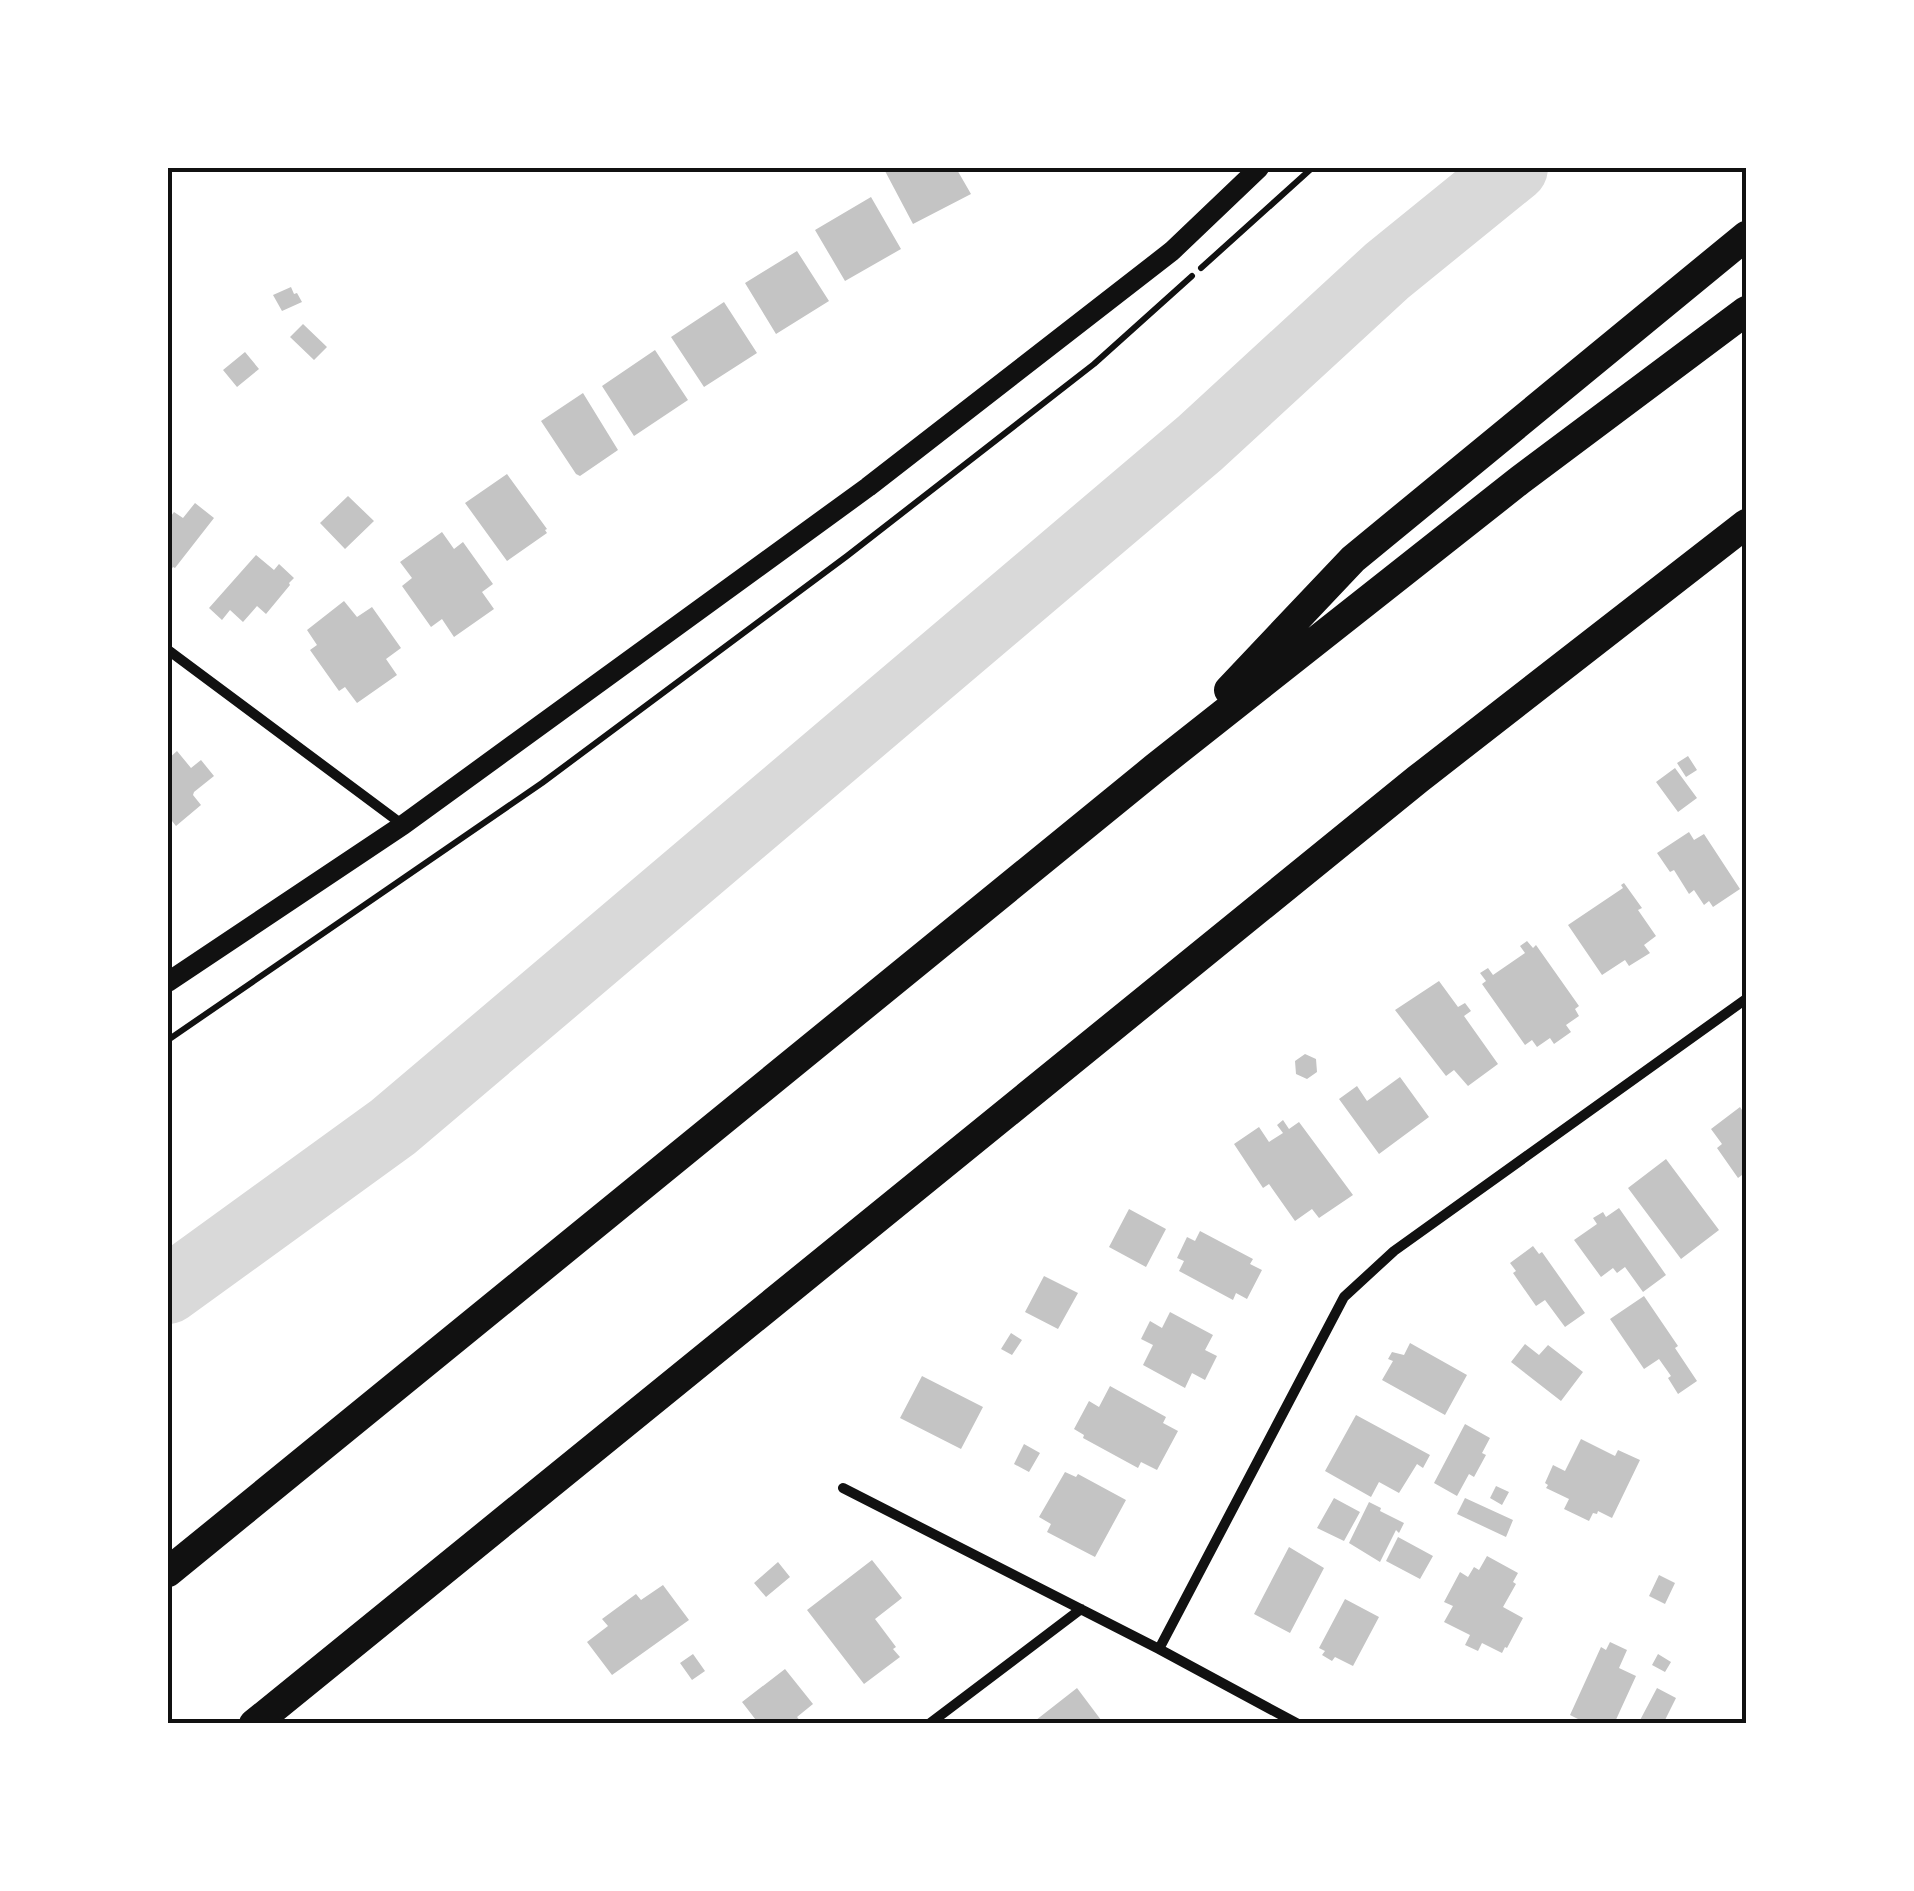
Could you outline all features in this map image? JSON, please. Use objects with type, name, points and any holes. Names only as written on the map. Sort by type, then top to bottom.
[{"type":"highway","points":[[1155,768],[1353,559],[1746,236]]},
{"type":"highway","points":[[168,1572],[1155,768],[1520,480],[1746,311]]},
{"type":"highway","points":[[254,1724],[1389,803],[1746,524]]},
{"type":"main road","points":[[168,982],[403,825],[868,487],[1172,251],[1260,168]]},
{"type":"street","points":[[168,650],[403,825]]},
{"type":"street","points":[[1159,1649],[1344,1297],[1394,1251],[1743,1002],[1746,1015]]},
{"type":"street","points":[[843,1488],[1298,1724]]},
{"type":"street","points":[[929,1724],[1081,1609]]},
{"type":"path","points":[[168,1040],[542,783],[847,556],[1094,364],[1312,168]]},
{"type":"building","points":[[956,168],[971,194],[913,224],[885,171]]},
{"type":"building","points":[[871,197],[901,249],[845,281],[815,230]]},
{"type":"building","points":[[797,251],[829,301],[776,334],[745,283]]},
{"type":"building","points":[[291,287],[302,302],[282,311],[273,295]]},
{"type":"building","points":[[724,302],[757,353],[704,387],[671,337]]},
{"type":"building","points":[[303,324],[327,347],[314,360],[290,337]]},
{"type":"building","points":[[655,350],[688,400],[634,436],[602,386]]},
{"type":"building","points":[[245,352],[259,369],[237,387],[223,370]]},
{"type":"building","points":[[583,393],[618,450],[580,476],[541,421]]},
{"type":"building","points":[[507,474],[547,533],[507,561],[465,503]]},
{"type":"building","points":[[348,496],[374,521],[345,549],[320,523]]},
{"type":"building","points":[[195,503],[214,518],[168,574],[168,520],[174,512],[183,518]]},
{"type":"building","points":[[442,532],[454,549],[463,542],[493,584],[482,592],[494,609],[454,637],[442,619],[431,627],[402,586],[412,578],[400,562]]},
{"type":"building","points":[[256,555],[274,570],[279,564],[294,578],[266,614],[257,606],[243,622],[230,610],[222,620],[209,608]]},
{"type":"building","points":[[344,601],[357,617],[372,607],[401,648],[386,659],[397,675],[357,703],[345,687],[339,691],[310,650],[317,645],[307,630]]},
{"type":"building","points":[[177,751],[191,768],[201,760],[214,776],[194,792],[201,805],[176,826],[168,816],[168,759]]},
{"type":"building","points":[[1688,756],[1697,770],[1686,777],[1677,763]]},
{"type":"building","points":[[1675,768],[1697,798],[1678,812],[1656,782]]},
{"type":"building","points":[[1689,832],[1694,840],[1704,834],[1740,889],[1713,907],[1709,901],[1704,905],[1694,890],[1689,894],[1657,853]]},
{"type":"building","points":[[1624,883],[1656,936],[1644,945],[1650,953],[1629,966],[1625,960],[1602,975],[1568,925],[1623,888]]},
{"type":"building","points":[[1527,941],[1533,948],[1536,945],[1579,1006],[1575,1009],[1579,1016],[1566,1025],[1571,1032],[1554,1044],[1550,1038],[1537,1047],[1532,1040],[1525,1045],[1482,984],[1486,981],[1480,973],[1488,968],[1493,975],[1525,953],[1520,946]]},
{"type":"building","points":[[1439,981],[1458,1007],[1465,1003],[1471,1011],[1464,1016],[1498,1064],[1468,1086],[1454,1070],[1446,1076],[1395,1010]]},
{"type":"building","points":[[1305,1054],[1316,1059],[1317,1072],[1307,1079],[1296,1074],[1295,1061]]},
{"type":"building","points":[[1400,1077],[1429,1117],[1379,1154],[1339,1099],[1357,1086],[1367,1101]]},
{"type":"building","points":[[1740,1107],[1746,1116],[1746,1172],[1738,1178],[1717,1148],[1722,1144],[1711,1129]]},
{"type":"building","points":[[1283,1120],[1289,1129],[1299,1122],[1353,1195],[1319,1218],[1312,1209],[1295,1221],[1269,1184],[1263,1188],[1234,1144],[1259,1127],[1269,1142],[1283,1133],[1277,1125]]},
{"type":"building","points":[[1666,1159],[1719,1230],[1681,1259],[1628,1188]]},
{"type":"building","points":[[1619,1208],[1666,1275],[1643,1292],[1625,1267],[1617,1273],[1613,1268],[1601,1277],[1574,1240],[1597,1224],[1593,1218],[1603,1212],[1606,1217]]},
{"type":"building","points":[[1129,1209],[1166,1229],[1146,1267],[1109,1247]]},
{"type":"building","points":[[1200,1231],[1253,1259],[1250,1264],[1262,1270],[1247,1299],[1236,1293],[1233,1300],[1179,1271],[1184,1261],[1177,1258],[1187,1237],[1195,1241]]},
{"type":"building","points":[[1533,1246],[1539,1254],[1542,1252],[1585,1313],[1565,1327],[1545,1300],[1536,1306],[1513,1273],[1516,1271],[1510,1263]]},
{"type":"building","points":[[1044,1276],[1078,1293],[1058,1329],[1025,1312]]},
{"type":"building","points":[[1644,1296],[1697,1381],[1678,1394],[1659,1359],[1644,1369],[1610,1319]]},
{"type":"building","points":[[1170,1312],[1213,1335],[1205,1350],[1217,1356],[1205,1380],[1192,1373],[1185,1388],[1143,1365],[1153,1345],[1141,1339],[1150,1321],[1162,1328]]},
{"type":"building","points":[[1011,1333],[1022,1340],[1012,1355],[1001,1349]]},
{"type":"building","points":[[1410,1343],[1467,1375],[1445,1415],[1382,1380],[1393,1361],[1388,1359],[1392,1352],[1404,1355]]},
{"type":"building","points":[[1525,1344],[1539,1355],[1548,1345],[1583,1372],[1561,1401],[1511,1362]]},
{"type":"building","points":[[922,1376],[983,1407],[961,1449],[900,1418]]},
{"type":"building","points":[[1110,1386],[1166,1417],[1163,1423],[1178,1431],[1157,1470],[1141,1462],[1138,1468],[1083,1438],[1074,1429],[1089,1401],[1099,1407]]},
{"type":"building","points":[[1356,1415],[1430,1455],[1423,1468],[1417,1464],[1399,1493],[1379,1482],[1371,1497],[1325,1471]]},
{"type":"building","points":[[1465,1424],[1490,1438],[1474,1477],[1469,1474],[1457,1496],[1434,1483]]},
{"type":"building","points":[[1581,1439],[1615,1456],[1618,1450],[1640,1460],[1612,1518],[1598,1511],[1589,1521],[1564,1509],[1569,1499],[1546,1488],[1553,1465],[1565,1471]]},
{"type":"building","points":[[1024,1444],[1040,1453],[1029,1472],[1014,1464]]},
{"type":"building","points":[[1065,1472],[1076,1477],[1078,1474],[1126,1500],[1095,1557],[1047,1532],[1051,1524],[1039,1517]]},
{"type":"building","points":[[1496,1486],[1509,1492],[1502,1505],[1490,1498]]},
{"type":"building","points":[[1334,1498],[1360,1512],[1344,1541],[1317,1528]]},
{"type":"building","points":[[1465,1498],[1513,1520],[1506,1537],[1457,1514]]},
{"type":"building","points":[[1369,1502],[1404,1523],[1399,1533],[1396,1530],[1380,1562],[1349,1543]]},
{"type":"building","points":[[1398,1537],[1433,1556],[1420,1579],[1386,1561]]},
{"type":"building","points":[[1289,1547],[1324,1568],[1290,1633],[1254,1614]]},
{"type":"building","points":[[1487,1556],[1518,1573],[1503,1607],[1523,1618],[1502,1653],[1482,1643],[1478,1651],[1465,1645],[1470,1635],[1444,1622],[1453,1606],[1444,1602],[1460,1572],[1468,1577],[1474,1567],[1479,1570]]},
{"type":"building","points":[[872,1560],[902,1598],[875,1619],[900,1657],[864,1684],[807,1610]]},
{"type":"building","points":[[778,1562],[790,1577],[766,1597],[754,1583]]},
{"type":"building","points":[[1659,1575],[1675,1583],[1665,1604],[1649,1596]]},
{"type":"building","points":[[663,1585],[689,1620],[612,1675],[587,1642],[608,1626],[602,1619],[636,1594],[641,1600]]},
{"type":"building","points":[[1345,1599],[1379,1617],[1353,1666],[1335,1657],[1332,1661],[1319,1648]]},
{"type":"building","points":[[1610,1642],[1627,1650],[1619,1668],[1636,1676],[1614,1724],[1588,1724],[1570,1715],[1601,1647],[1606,1650]]},
{"type":"building","points":[[693,1654],[705,1671],[692,1680],[680,1663]]},
{"type":"building","points":[[1658,1654],[1671,1662],[1665,1672],[1652,1665]]},
{"type":"building","points":[[785,1669],[813,1704],[797,1717],[799,1724],[759,1724],[742,1702]]},
{"type":"building","points":[[1077,1688],[1104,1724],[1031,1724]]},
{"type":"building","points":[[1657,1688],[1676,1698],[1663,1724],[1638,1724]]},
{"type":"waterway","points":[[168,1290],[393,1127],[1200,443],[1387,271],[1514,168]]}]
